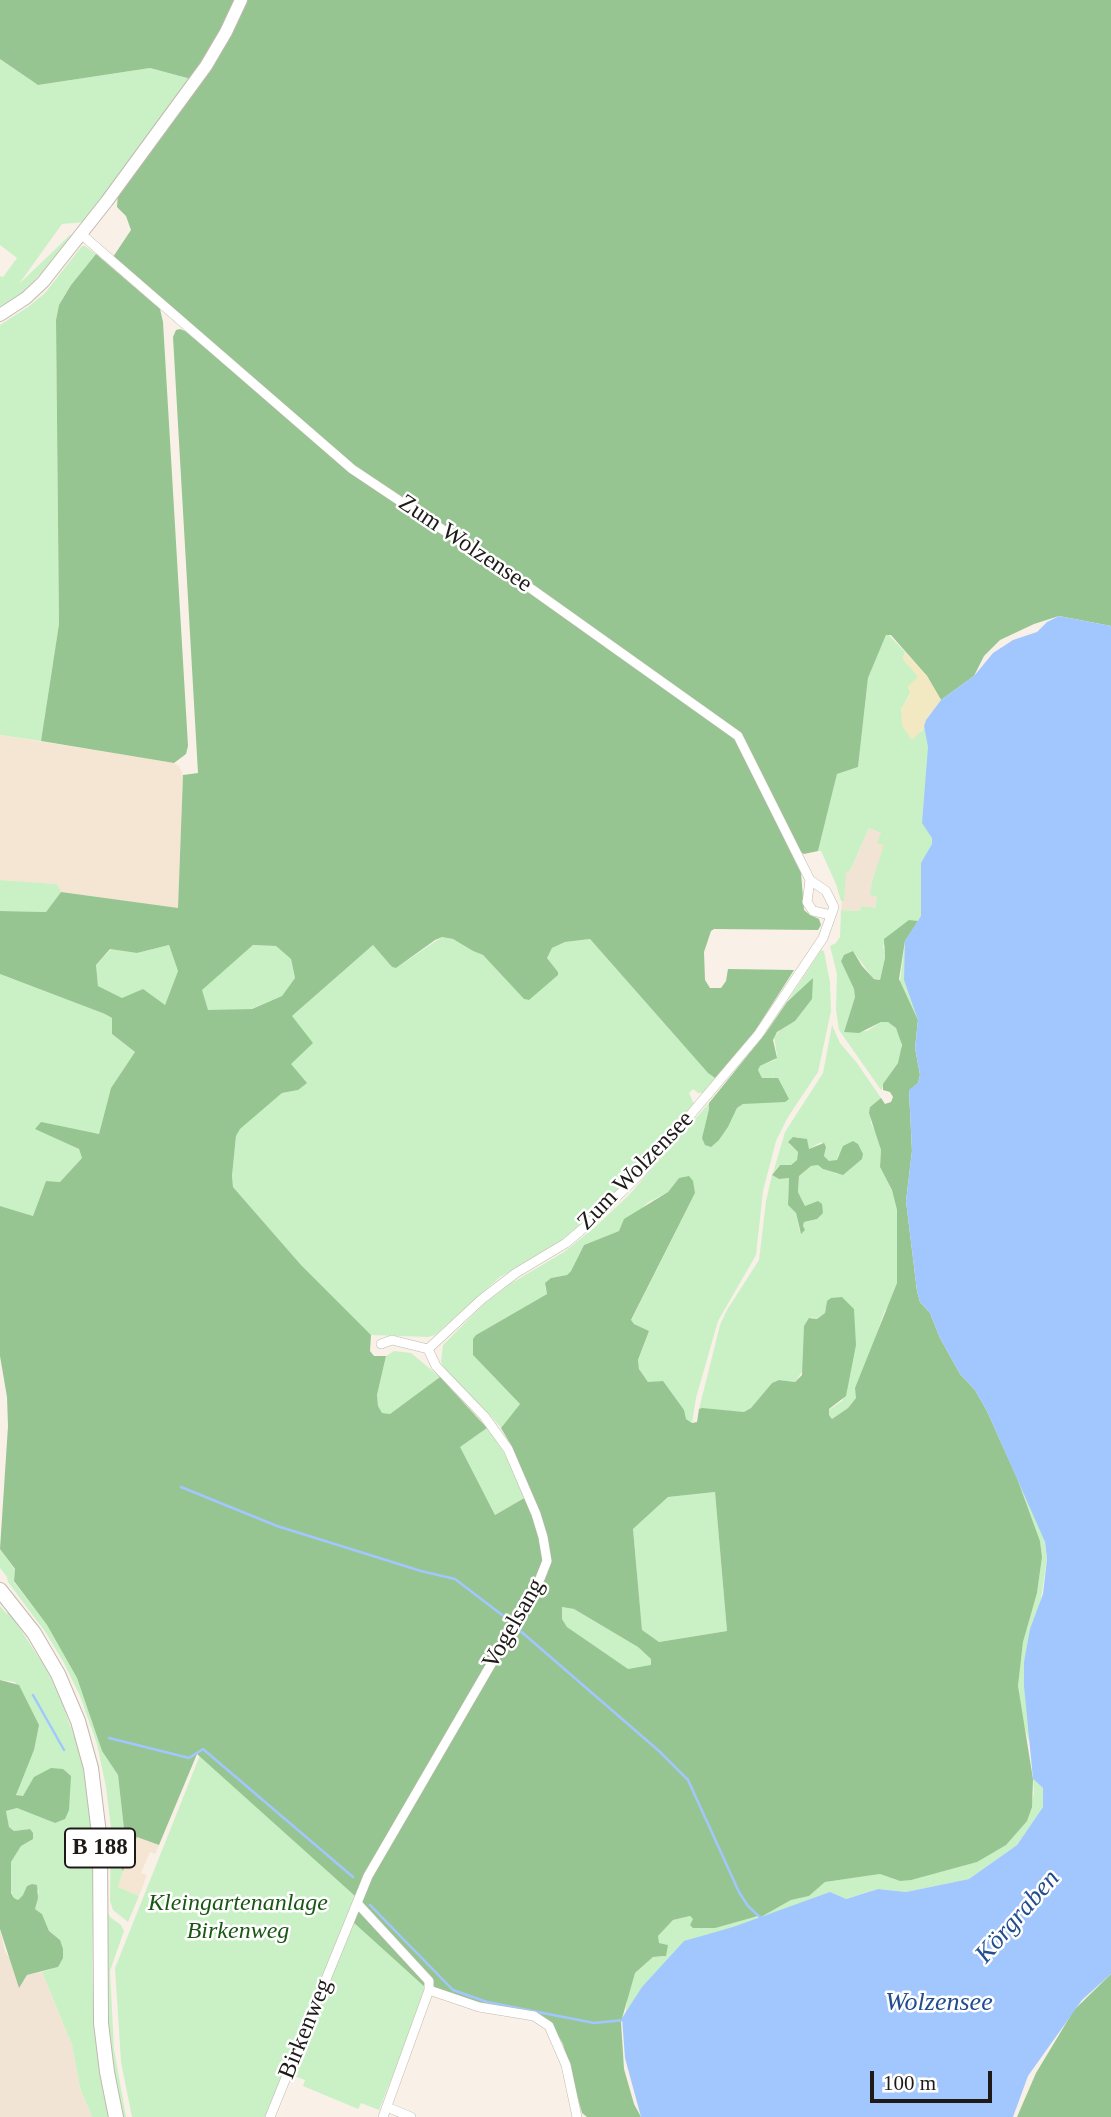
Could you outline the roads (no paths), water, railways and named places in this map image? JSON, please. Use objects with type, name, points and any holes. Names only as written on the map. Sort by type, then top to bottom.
[{"type":"main road","points":[[0,315],[26,298],[43,282],[81,234],[206,66],[241,0]]},
{"type":"main road","name":"B 188","points":[[4,1594],[34,1633],[58,1674],[78,1721],[91,1768],[100,1842],[101,2022],[116,2117]]},
{"type":"street","name":"Zum Wolzensee","points":[[81,234],[352,469],[533,590],[738,736],[810,880],[826,891],[834,906],[823,938],[758,1035],[641,1173],[566,1243],[516,1273],[482,1299],[428,1349]]},
{"type":"street","name":"Zum Wolzensee","points":[[810,880],[807,902],[813,911],[831,915]]},
{"type":"street","points":[[381,1344],[392,1340],[428,1349]]},
{"type":"street","name":"Vogelsang","points":[[357,1903],[375,1864],[514,1623],[536,1591],[547,1561],[536,1514],[508,1449],[484,1416],[436,1366],[428,1349]]},
{"type":"street","points":[[357,1903],[429,1981],[429,1990],[383,2117]]},
{"type":"street","name":"Birkenweg","points":[[270,2117],[357,1903]]},
{"type":"street","points":[[429,1990],[479,2007],[534,2016],[549,2026],[566,2065],[577,2117]]},
{"type":"street","points":[[387,2107],[411,2117]]},
{"type":"water","name":"Wolzensee","points":[[1059,616],[1111,626],[1111,1974],[1082,2000],[1028,2076],[1013,2117],[641,2117],[625,2058],[622,2018],[642,1987],[684,1941],[733,1927],[830,1892],[846,1899],[878,1889],[906,1892],[969,1879],[1017,1845],[1043,1807],[1043,1788],[1033,1779],[1024,1662],[1030,1629],[1043,1594],[1047,1559],[1045,1542],[987,1411],[975,1390],[960,1374],[930,1313],[920,1302],[917,1291],[906,1201],[912,1151],[909,1090],[918,1083],[920,1075],[915,1048],[918,1020],[904,980],[905,941],[921,916],[921,863],[932,844],[932,838],[922,823],[928,747],[924,726],[926,720],[941,700],[974,676],[993,653],[1013,640],[1037,632],[1047,622]]},
{"type":"waterway","points":[[181,1487],[277,1526],[455,1579],[506,1618]]},
{"type":"waterway","points":[[517,1628],[659,1751],[688,1780],[739,1892],[748,1906],[763,1920]]},
{"type":"waterway","points":[[33,1695],[64,1750]]},
{"type":"waterway","points":[[109,1738],[189,1758],[203,1749],[353,1877]]},
{"type":"waterway","points":[[370,1905],[453,1990],[487,2002],[594,2023],[624,2020]]},
{"type":"park label","name":"Kleingartenanlage Birkenweg","points":[[238,1918]]},
{"type":"water label","name":"Körgraben","points":[[1018,1917]]}]
